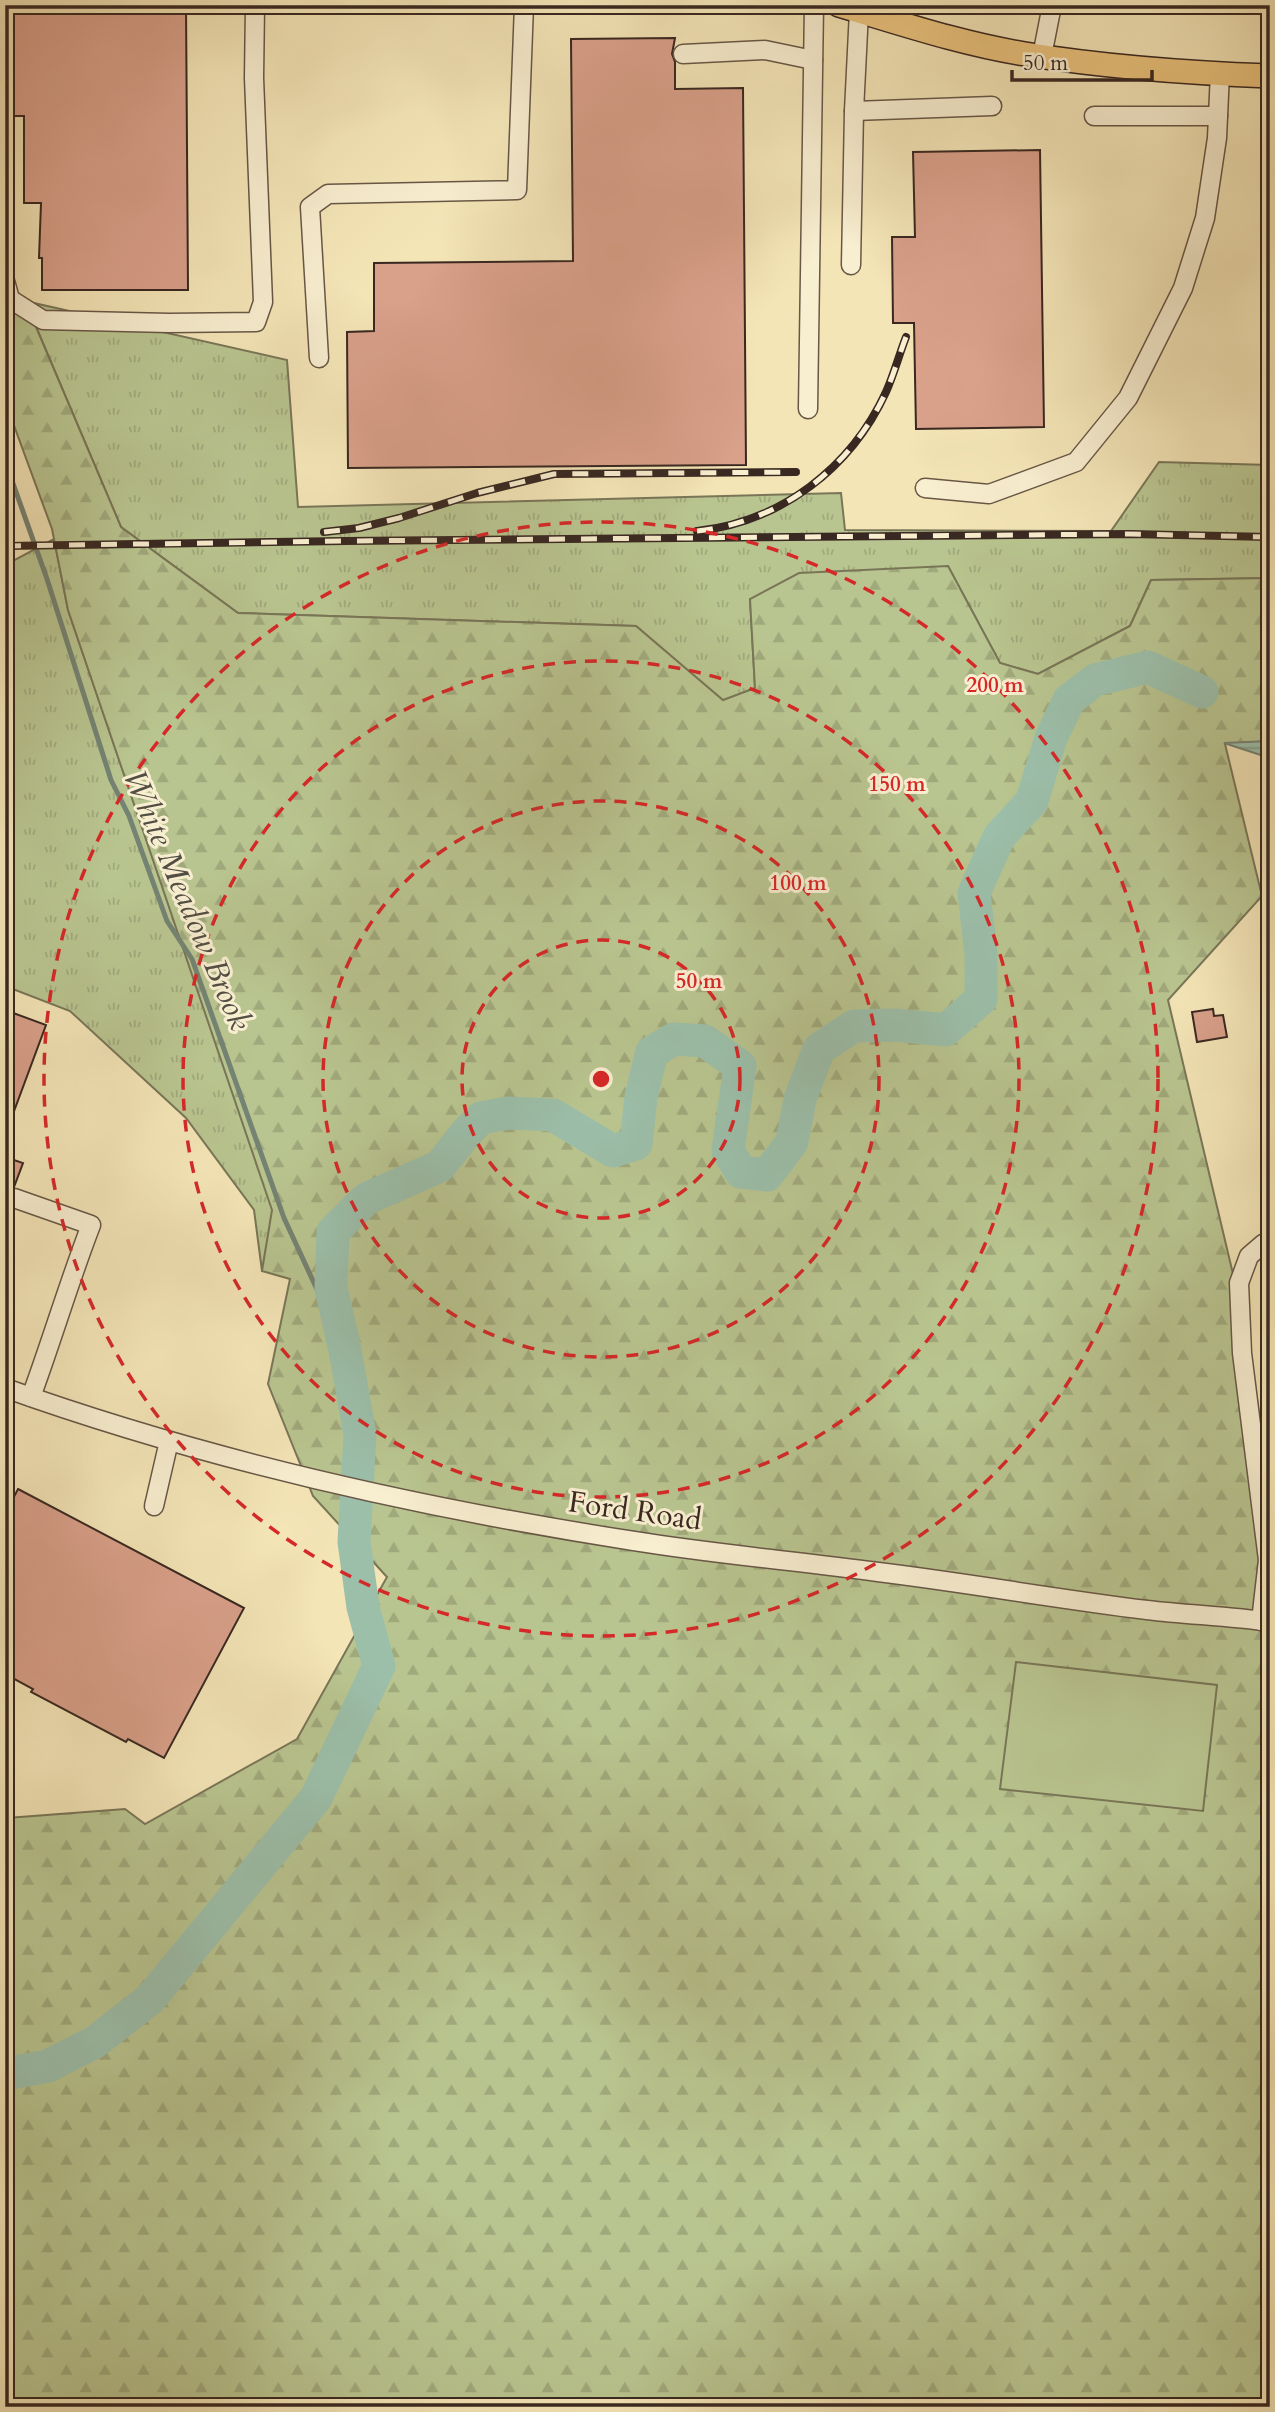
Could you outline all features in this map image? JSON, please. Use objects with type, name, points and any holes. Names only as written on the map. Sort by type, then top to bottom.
[{"type":"main road","points":[[849,8],[995,49],[1042,57],[1144,68],[1270,76]]},
{"type":"street","points":[[5,281],[10,299],[43,320],[256,322],[263,302],[254,78],[255,5]]},
{"type":"street","points":[[319,358],[310,206],[328,194],[517,190],[524,5]]},
{"type":"street","points":[[808,409],[814,5]]},
{"type":"street","points":[[1042,57],[1052,5]]},
{"type":"street","points":[[849,8],[854,111],[851,265]]},
{"type":"street","points":[[683,54],[765,50],[813,60]]},
{"type":"street","points":[[925,488],[989,494],[1076,461],[1128,398],[1184,288],[1205,218],[1218,116],[1220,73]]},
{"type":"street","points":[[854,111],[992,106]]},
{"type":"street","points":[[1094,116],[1218,116]]},
{"type":"street","points":[[14,1198],[91,1225],[31,1397]]},
{"type":"street","points":[[1266,1621],[1268,1560],[1242,1353],[1239,1283],[1249,1256],[1263,1244],[1270,1243]]},
{"type":"street","name":"Ford Road","points":[[5,1388],[169,1441],[336,1486],[490,1517],[637,1542],[957,1582],[1149,1610],[1266,1621]]},
{"type":"street","points":[[154,1506],[169,1441]]},
{"type":"green space","points":[[25,301],[287,360],[298,507],[841,493],[845,530],[1111,531],[1159,462],[1270,465],[1270,578],[1151,580],[1130,626],[1038,674],[1000,663],[948,566],[750,599],[755,688],[723,701],[636,626],[238,613],[121,527]]},
{"type":"green space","points":[[25,301],[121,527],[238,613],[636,626],[723,700],[755,688],[750,599],[799,573],[948,566],[1000,663],[1038,674],[1130,626],[1151,580],[1270,578],[1270,741],[1225,744],[1262,896],[1168,1000],[1233,1274],[1270,1628],[1270,2407],[5,2407],[5,1821],[7,1818],[125,1809],[145,1824],[297,1739],[387,1577],[313,1496],[268,1384],[290,1279],[262,1271],[272,1210],[68,610],[52,529],[5,401],[5,320]]},
{"type":"green space","points":[[54,539],[68,610],[273,1210],[262,1271],[254,1210],[186,1118],[70,1011],[5,986],[5,565]]},
{"type":"green space","points":[[1016,1662],[1217,1685],[1203,1811],[1000,1789]]},
{"type":"shaded area","points":[[1270,741],[1270,758],[1224,743]]},
{"type":"building","points":[[5,5],[186,5],[188,290],[42,290],[42,258],[39,258],[41,203],[24,203],[24,116],[7,116]]},
{"type":"building","points":[[675,38],[672,54],[675,62],[675,89],[743,88],[746,465],[348,468],[347,332],[374,331],[374,263],[573,261],[571,39]]},
{"type":"building","points":[[1040,150],[1044,427],[916,429],[914,323],[893,323],[892,237],[915,237],[913,152]]},
{"type":"building","points":[[1213,1009],[1214,1016],[1223,1015],[1227,1037],[1197,1042],[1192,1012]]},
{"type":"building","points":[[5,1010],[46,1025],[7,1130],[5,1130]]},
{"type":"building","points":[[5,1157],[23,1163],[14,1187],[5,1191]]},
{"type":"building","points":[[18,1489],[244,1608],[164,1758],[128,1739],[126,1742],[31,1692],[33,1689],[5,1674],[5,1514]]},
{"type":"waterway","name":"White Meadow Brook","points":[[5,461],[47,579],[111,780],[129,816],[167,921],[192,959],[284,1218],[345,1350]]},
{"type":"waterway","points":[[5,2074],[48,2066],[95,2042],[150,1999],[316,1798],[379,1666],[363,1607],[354,1542],[360,1435],[331,1288],[333,1232],[366,1199],[440,1166],[481,1118],[507,1113],[553,1115],[613,1151],[636,1144],[641,1097],[652,1052],[674,1039],[705,1041],[740,1066],[728,1151],[741,1172],[767,1175],[792,1142],[800,1099],[819,1049],[854,1026],[895,1025],[946,1030],[981,999],[981,954],[974,893],[999,837],[1032,801],[1051,738],[1069,700],[1095,680],[1148,667],[1202,692]]},
{"type":"railway","points":[[697,531],[728,526],[757,516],[810,487],[833,467],[854,445],[871,419],[889,385],[906,337]]},
{"type":"railway","points":[[324,532],[359,528],[399,518],[477,493],[554,474],[796,472]]},
{"type":"railway","points":[[5,546],[1130,534],[1270,537]]}]
